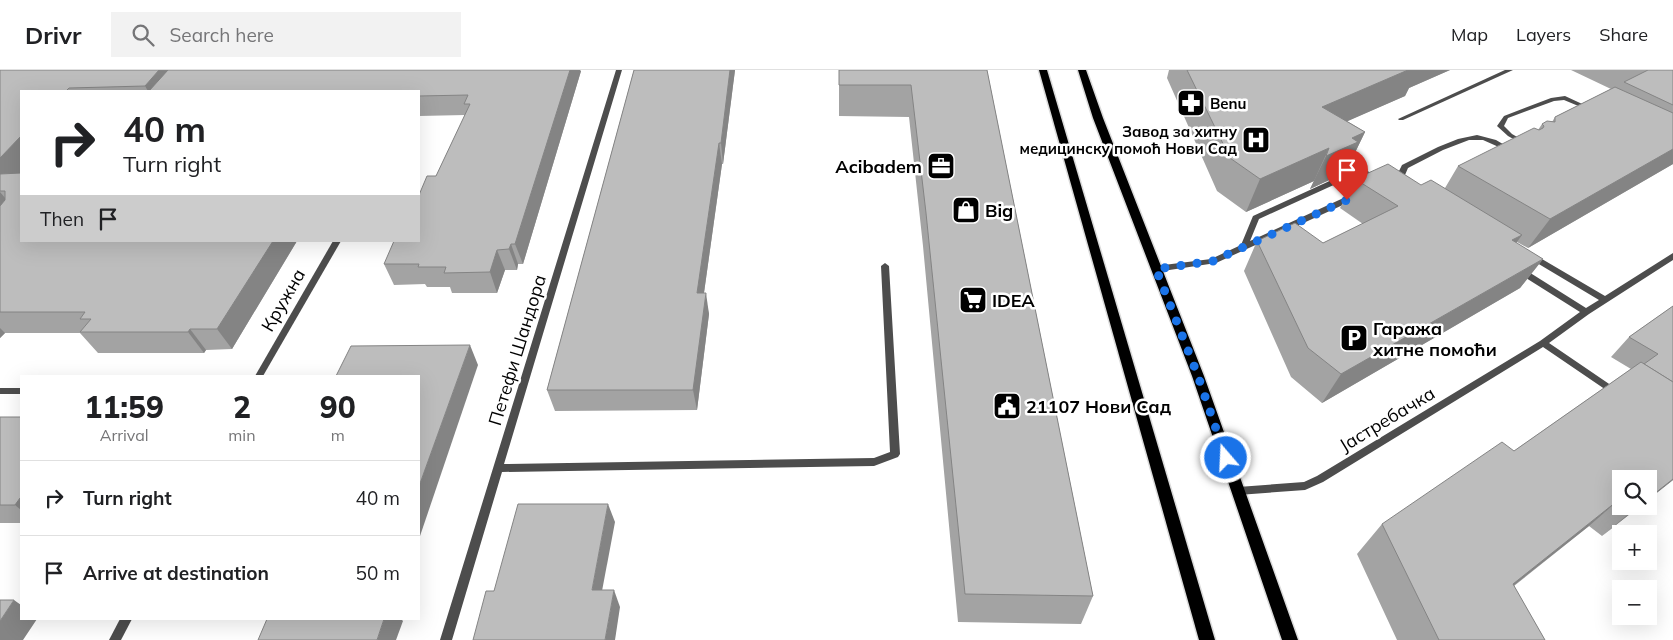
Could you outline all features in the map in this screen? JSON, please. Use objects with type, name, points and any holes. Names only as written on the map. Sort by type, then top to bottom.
[{"type":"main road","points":[[1043,70],[1207,640]]},
{"type":"main road","points":[[1082,70],[1198,376],[1290,640]]},
{"type":"street","name":"Петефи Шандора","points":[[446,640],[619,70]]},
{"type":"street","points":[[1401,119],[1510,70]]},
{"type":"street","points":[[1532,148],[1510,135],[1500,126],[1506,117],[1553,99],[1565,98],[1594,110]]},
{"type":"street","points":[[1418,188],[1401,174],[1405,167],[1464,138],[1478,137],[1500,144],[1519,155]]},
{"type":"street","points":[[1244,247],[1256,218],[1317,190],[1361,170],[1382,184],[1373,188]]},
{"type":"street","points":[[1156,269],[1213,261],[1364,192]]},
{"type":"street","name":"Кружна","points":[[261,375],[335,242]]},
{"type":"street","points":[[1524,251],[1605,300]]},
{"type":"street","name":"Јастребачка","points":[[1238,491],[1305,486],[1320,480],[1543,343],[1586,312],[1673,256]]},
{"type":"street","points":[[498,468],[874,462],[895,454],[885,266]]},
{"type":"street","points":[[1517,268],[1586,312]]},
{"type":"street","points":[[1543,343],[1624,398]]},
{"type":"street","points":[[0,391],[20,391]]},
{"type":"street","points":[[115,640],[125,620]]},
{"type":"building","points":[[0,70],[159,70],[145,86],[69,88],[67,90],[20,90],[20,137],[0,158]]},
{"type":"building","points":[[168,70],[570,70],[515,244],[511,244],[509,249],[497,250],[490,272],[444,273],[446,267],[418,267],[419,264],[384,264],[394,242],[420,242],[420,193],[427,176],[436,176],[470,104],[464,104],[468,95],[420,96],[420,90],[150,90]]},
{"type":"building","points":[[634,70],[730,70],[721,143],[719,143],[697,293],[706,293],[693,390],[547,390]]},
{"type":"building","points":[[839,70],[987,70],[1093,596],[965,594],[911,85],[839,85]]},
{"type":"building","points":[[1187,70],[1408,70],[1322,107],[1365,132],[1352,138],[1358,142],[1326,156],[1329,148],[1260,179],[1230,158]]},
{"type":"building","points":[[1648,70],[1673,70],[1673,105],[1624,82]]},
{"type":"building","points":[[1615,87],[1673,113],[1673,149],[1550,219],[1458,166],[1534,128],[1539,130],[1543,128],[1542,124],[1547,121],[1555,122],[1555,117]]},
{"type":"building","name":"Гаража хитне помоћи","points":[[1388,164],[1421,185],[1431,180],[1522,235],[1512,240],[1543,259],[1341,374],[1308,348],[1257,241],[1295,223],[1323,243],[1398,206],[1355,179]]},
{"type":"building","points":[[20,173],[20,242],[272,242],[217,329],[190,329],[188,332],[80,332],[91,319],[80,319],[85,312],[0,312],[0,206],[5,200],[5,191],[0,191],[0,174]]},
{"type":"building","points":[[1673,306],[1673,382],[1644,364],[1658,354],[1629,337]]},
{"type":"building","points":[[470,345],[420,483],[420,375],[336,375],[351,346]]},
{"type":"building","points":[[1641,362],[1673,382],[1673,479],[1657,492],[1657,470],[1612,470],[1612,505],[1513,584],[1545,640],[1439,640],[1382,524],[1502,442],[1514,451]]},
{"type":"building","points":[[0,417],[20,417],[20,498],[15,505],[0,505]]},
{"type":"building","points":[[518,504],[608,504],[592,590],[614,590],[605,640],[473,640],[486,591],[494,591]]},
{"type":"building","points":[[0,600],[14,600],[0,621]]},
{"type":"building","points":[[267,620],[384,620],[377,640],[258,640]]},
{"type":"place","name":"Benu","points":[[1191,103]]},
{"type":"place","name":"Завод за хитну медицинску помоћ Нови Сад","points":[[1256,140]]},
{"type":"place","name":"Acibadem","points":[[941,166]]},
{"type":"place","name":"Big","points":[[966,210]]},
{"type":"place","name":"IDEA","points":[[973,300]]},
{"type":"place","name":"Гаража хитне помоћи","points":[[1354,338]]},
{"type":"place","name":"21107 Нови Сад","points":[[1007,406]]},
{"type":"route","points":[[1226,458],[1198,376],[1156,269],[1213,261],[1347,200]]}]
